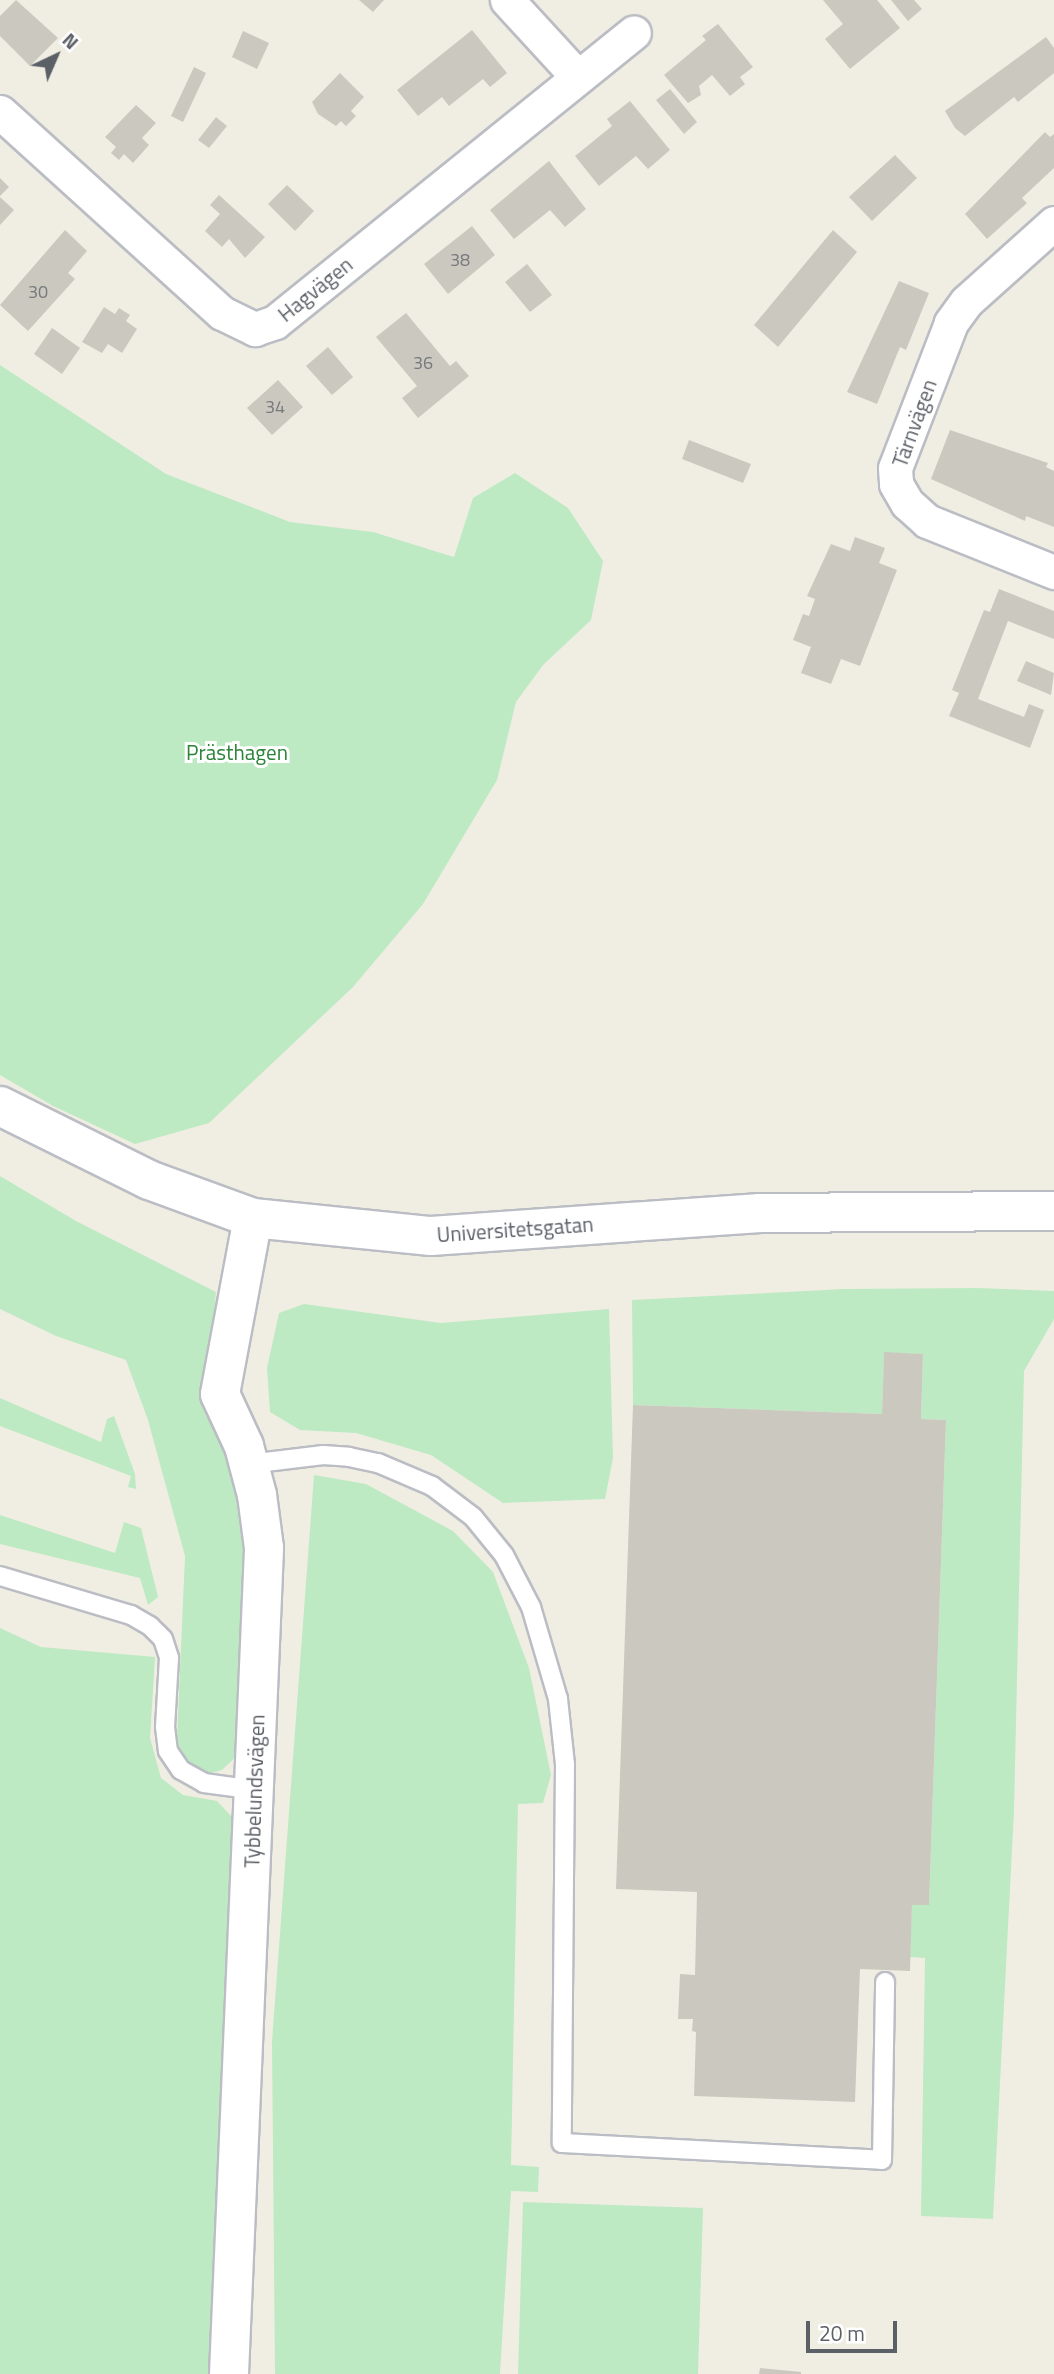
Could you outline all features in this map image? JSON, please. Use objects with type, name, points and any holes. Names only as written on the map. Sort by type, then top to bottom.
[{"type":"street","points":[[507,0],[578,76]]},
{"type":"street","name":"Hagvägen","points":[[0,112],[222,313],[255,329],[275,322],[634,32]]},
{"type":"street","name":"Tärnvägen","points":[[1054,223],[967,302],[951,323],[895,468],[896,484],[907,503],[927,521],[1054,572]]},
{"type":"street","name":"Universitetsgatan","points":[[0,1106],[149,1180],[253,1218],[439,1236],[760,1213],[1054,1211]]},
{"type":"street","name":"Tybbelundsvägen","points":[[229,2374],[264,1548],[249,1464],[220,1394],[253,1218]]},
{"type":"lane","points":[[249,1464],[323,1455],[349,1457],[378,1463],[432,1486],[472,1517],[504,1555],[531,1607],[558,1699],[565,1764],[562,2143],[882,2160],[885,1982]]},
{"type":"lane","points":[[0,1576],[120,1612],[150,1626],[163,1639],[169,1658],[165,1727],[168,1751],[181,1770],[204,1783],[255,1790]]},
{"type":"green space","name":"Prästhagen","points":[[0,365],[166,474],[290,522],[373,532],[454,557],[473,498],[515,473],[568,508],[603,561],[591,620],[543,665],[516,702],[497,780],[423,904],[353,987],[209,1123],[135,1144],[53,1106],[0,1075]]},
{"type":"green space","points":[[0,1176],[76,1221],[216,1292],[209,1368],[236,1499],[246,1573],[241,1752],[222,1770],[208,1774],[191,1770],[183,1762],[177,1738],[185,1556],[148,1420],[126,1360],[56,1336],[0,1309]]},
{"type":"green space","points":[[977,1288],[1054,1291],[1054,1319],[1024,1371],[1014,1811],[993,2219],[921,2216],[925,1958],[910,1957],[912,1905],[929,1905],[946,1420],[921,1419],[923,1354],[884,1353],[882,1414],[633,1405],[632,1300],[844,1289]]},
{"type":"green space","points":[[304,1304],[441,1323],[609,1309],[613,1458],[605,1499],[503,1503],[431,1455],[356,1433],[300,1430],[270,1412],[267,1368],[279,1313]]},
{"type":"green space","points":[[0,1398],[101,1442],[107,1419],[114,1416],[135,1474],[136,1489],[128,1487],[131,1476],[0,1426]]},
{"type":"green space","points":[[314,1475],[366,1484],[453,1531],[493,1572],[529,1668],[551,1775],[543,1803],[518,1804],[511,2165],[539,2167],[538,2192],[511,2191],[500,2374],[275,2374],[272,2041]]},
{"type":"green space","points":[[0,1515],[115,1553],[124,1522],[141,1528],[158,1597],[148,1605],[140,1578],[0,1544]]},
{"type":"green space","points":[[0,1628],[41,1647],[155,1657],[150,1738],[161,1778],[183,1795],[217,1801],[234,1819],[213,2374],[0,2374]]},
{"type":"green space","points":[[523,2202],[703,2208],[698,2374],[518,2374]]},
{"type":"building","points":[[16,0],[58,38],[30,66],[0,36],[0,16]]},
{"type":"building","points":[[359,0],[384,0],[373,12]]},
{"type":"building","points":[[823,0],[877,0],[900,28],[850,69],[825,39],[843,24]]},
{"type":"building","points":[[891,0],[914,0],[922,9],[908,21]]},
{"type":"building","points":[[718,24],[753,67],[740,77],[745,84],[730,96],[712,75],[699,86],[701,95],[688,103],[664,75],[706,40],[702,36]]},
{"type":"building","points":[[472,30],[507,73],[490,87],[483,79],[449,106],[442,97],[418,116],[397,90]]},
{"type":"building","points":[[243,31],[269,43],[257,69],[232,57]]},
{"type":"building","points":[[1046,37],[1054,48],[1054,73],[1018,102],[1014,97],[965,136],[955,128],[945,111]]},
{"type":"building","points":[[194,67],[206,73],[183,122],[171,116]]},
{"type":"building","points":[[340,73],[364,97],[351,111],[356,116],[346,126],[341,121],[336,126],[318,114],[312,102]]},
{"type":"building","points":[[670,89],[697,122],[684,134],[656,100]]},
{"type":"building","points":[[630,101],[670,150],[648,169],[636,156],[599,186],[575,156],[612,126],[607,119]]},
{"type":"building","points":[[136,105],[156,123],[142,138],[149,145],[133,163],[124,154],[119,160],[111,153],[116,147],[105,137]]},
{"type":"building","points":[[216,117],[227,126],[209,148],[198,140]]},
{"type":"building","points":[[1045,132],[1050,137],[1054,134],[1054,168],[1022,198],[1027,203],[987,239],[965,214]]},
{"type":"building","points":[[895,155],[917,178],[872,221],[849,197]]},
{"type":"building","points":[[549,161],[586,209],[565,227],[550,210],[514,239],[490,210]]},
{"type":"building","points":[[0,178],[9,187],[0,196]]},
{"type":"building","points":[[287,185],[314,211],[295,231],[268,204]]},
{"type":"building","points":[[219,195],[265,237],[245,258],[229,239],[222,247],[205,231],[220,214],[210,205]]},
{"type":"building","points":[[0,197],[14,210],[0,225]]},
{"type":"building","points":[[472,226],[495,255],[448,294],[424,264]]},
{"type":"building","points":[[65,230],[87,251],[68,273],[75,279],[28,331],[0,305]]},
{"type":"building","points":[[833,230],[857,252],[778,347],[754,325]]},
{"type":"building","points":[[527,264],[552,295],[530,312],[505,282]]},
{"type":"building","points":[[899,281],[929,293],[906,350],[900,347],[877,404],[847,392]]},
{"type":"building","points":[[104,307],[115,314],[119,308],[130,315],[126,321],[137,329],[122,353],[108,344],[102,353],[82,342]]},
{"type":"building","points":[[406,313],[450,366],[456,361],[469,376],[418,418],[402,398],[417,386],[376,337]]},
{"type":"building","points":[[52,328],[80,348],[62,374],[34,354]]},
{"type":"building","points":[[328,347],[353,377],[332,395],[306,366]]},
{"type":"building","points":[[278,380],[303,407],[272,435],[247,408]]},
{"type":"building","points":[[950,430],[1048,463],[1046,467],[1054,471],[1054,527],[1026,516],[1025,521],[931,479]]},
{"type":"building","points":[[689,440],[751,464],[743,483],[682,459]]},
{"type":"building","points":[[855,537],[885,548],[879,563],[897,570],[860,666],[841,659],[831,684],[801,673],[811,647],[793,640],[803,614],[809,616],[815,599],[807,596],[831,544],[850,551]]},
{"type":"building","points":[[999,589],[1054,611],[1054,639],[1008,621],[978,699],[1024,717],[1029,704],[1044,710],[1030,748],[949,716],[959,693],[952,690],[984,610],[990,612]]},
{"type":"building","points":[[1026,661],[1054,673],[1051,695],[1017,681]]},
{"type":"building","points":[[884,1352],[923,1354],[921,1419],[946,1420],[929,1905],[912,1905],[910,1971],[860,1969],[855,2102],[694,2096],[696,2032],[692,2031],[693,2019],[678,2019],[680,1974],[695,1975],[697,1892],[616,1889],[633,1405],[882,1414]]},
{"type":"building","points":[[760,2368],[801,2372],[801,2374],[759,2374]]}]
